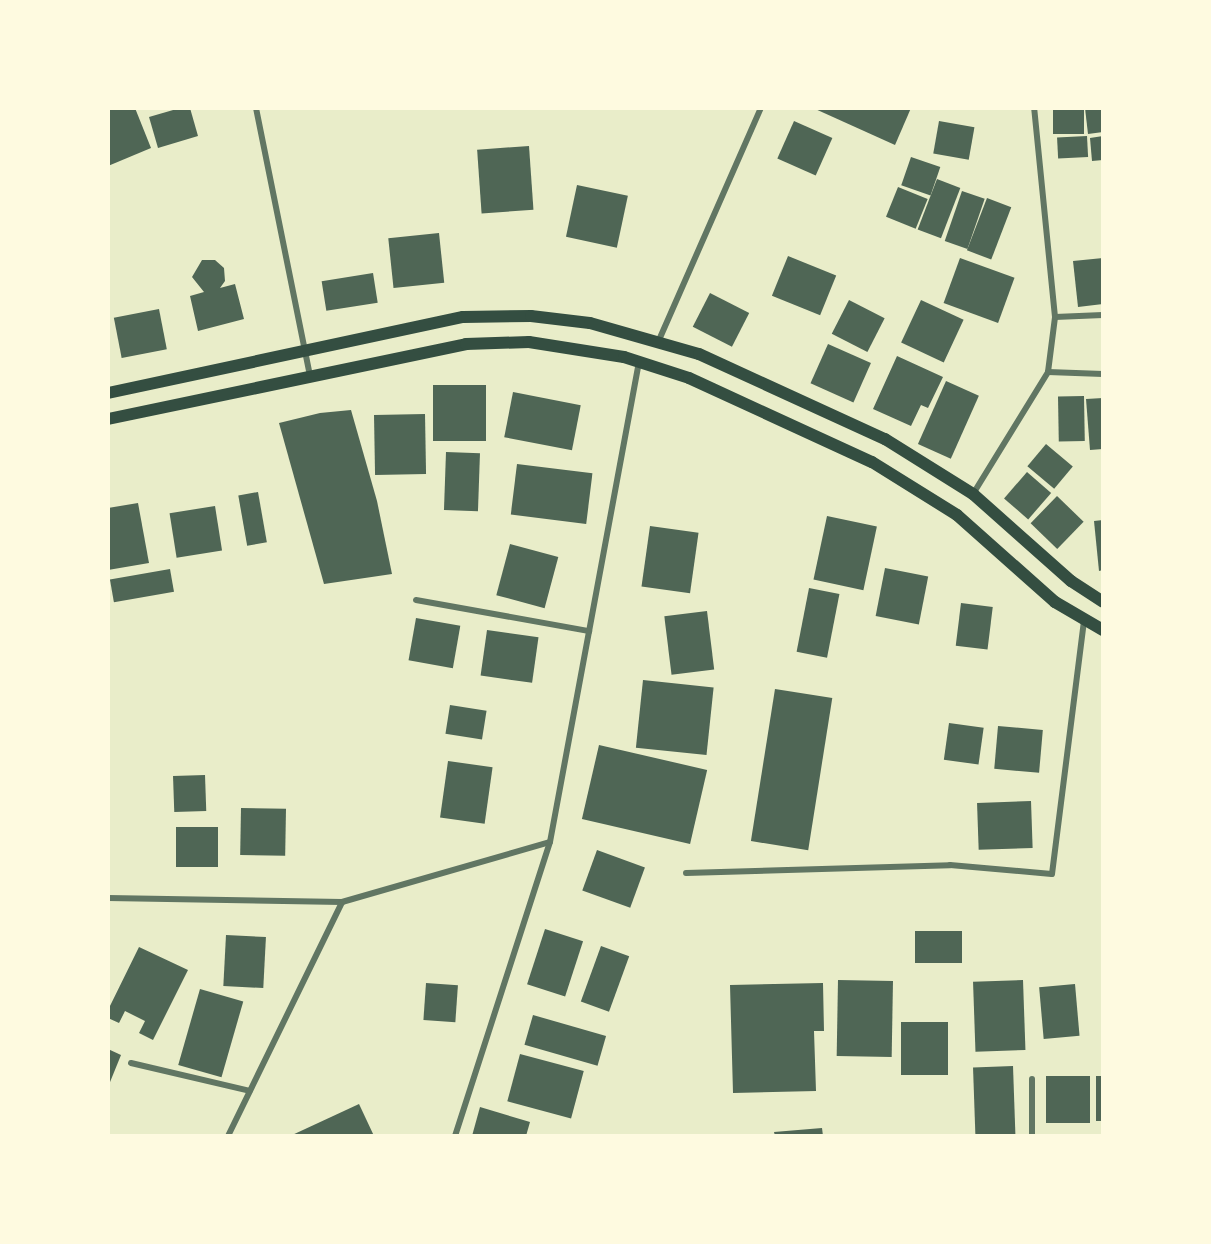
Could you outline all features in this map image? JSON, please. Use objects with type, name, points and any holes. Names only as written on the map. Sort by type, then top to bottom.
[{"type":"main road","points":[[108,393],[463,317],[531,316],[590,323],[659,340],[699,354],[885,439],[973,494],[1071,581],[1103,602]]},
{"type":"main road","points":[[108,419],[466,344],[529,342],[585,349],[639,362],[689,378],[872,462],[957,515],[1055,602],[1103,630]]},
{"type":"street","points":[[256,108],[310,375]]},
{"type":"street","points":[[659,340],[761,108]]},
{"type":"street","points":[[973,494],[1048,372],[1055,317],[1034,108]]},
{"type":"street","points":[[1055,317],[1103,315]]},
{"type":"street","points":[[455,1136],[550,842],[639,362]]},
{"type":"street","points":[[1048,372],[1103,374]]},
{"type":"street","points":[[416,600],[589,631]]},
{"type":"street","points":[[686,873],[950,865],[1052,874],[1084,621]]},
{"type":"street","points":[[108,898],[342,902],[550,842]]},
{"type":"street","points":[[228,1136],[342,902]]},
{"type":"street","points":[[131,1063],[250,1091]]},
{"type":"street","points":[[1032,1079],[1032,1136]]},
{"type":"building","points":[[108,108],[135,108],[151,148],[108,166]]},
{"type":"building","points":[[180,108],[190,108],[198,136],[158,148],[149,117]]},
{"type":"building","points":[[813,108],[911,108],[895,145]]},
{"type":"building","points":[[1053,108],[1084,108],[1084,134],[1053,134]]},
{"type":"building","points":[[1085,108],[1103,108],[1103,132],[1088,134]]},
{"type":"building","points":[[794,121],[832,138],[816,176],[777,158]]},
{"type":"building","points":[[939,121],[974,127],[969,160],[933,153]]},
{"type":"building","points":[[1087,136],[1088,157],[1058,159],[1057,138]]},
{"type":"building","points":[[1103,136],[1103,160],[1092,161],[1090,138]]},
{"type":"building","points":[[529,146],[533,210],[482,213],[477,150]]},
{"type":"building","points":[[911,157],[940,167],[931,195],[901,185]]},
{"type":"building","points":[[937,179],[960,188],[941,238],[918,229]]},
{"type":"building","points":[[577,185],[628,196],[617,248],[566,237]]},
{"type":"building","points":[[898,187],[928,199],[916,229],[886,217]]},
{"type":"building","points":[[962,191],[985,199],[967,249],[945,241]]},
{"type":"building","points":[[987,198],[1011,207],[991,260],[967,250]]},
{"type":"building","points":[[439,233],[444,283],[394,288],[388,238]]},
{"type":"building","points":[[788,256],[836,275],[820,315],[772,296]]},
{"type":"building","points":[[960,258],[1015,278],[998,323],[944,303]]},
{"type":"building","points":[[1103,258],[1103,304],[1078,307],[1073,261]]},
{"type":"building","points":[[202,260],[215,260],[224,268],[225,281],[220,288],[235,284],[244,319],[198,331],[190,296],[204,292],[192,277]]},
{"type":"building","points":[[373,273],[378,303],[326,311],[322,281]]},
{"type":"building","points":[[710,293],[749,313],[732,347],[693,327]]},
{"type":"building","points":[[849,300],[885,318],[867,352],[832,334]]},
{"type":"building","points":[[921,300],[964,320],[944,362],[901,343]]},
{"type":"building","points":[[159,309],[167,349],[122,358],[114,318]]},
{"type":"building","points":[[828,344],[871,363],[853,402],[811,383]]},
{"type":"building","points":[[897,356],[943,377],[928,408],[921,405],[911,426],[873,409]]},
{"type":"building","points":[[946,381],[979,396],[951,459],[918,444]]},
{"type":"building","points":[[433,385],[486,385],[486,441],[433,441]]},
{"type":"building","points":[[513,392],[581,405],[572,450],[504,437]]},
{"type":"building","points":[[1058,396],[1084,396],[1085,441],[1059,441]]},
{"type":"building","points":[[1103,398],[1103,449],[1090,450],[1086,399]]},
{"type":"building","points":[[351,410],[377,501],[392,574],[324,584],[279,423],[320,413]]},
{"type":"building","points":[[425,414],[426,474],[375,475],[374,415]]},
{"type":"building","points":[[1046,444],[1073,466],[1054,489],[1027,466]]},
{"type":"building","points":[[446,452],[480,453],[478,511],[444,510]]},
{"type":"building","points":[[517,464],[592,473],[586,524],[511,515]]},
{"type":"building","points":[[1027,472],[1051,493],[1028,519],[1004,498]]},
{"type":"building","points":[[258,492],[267,542],[247,546],[238,495]]},
{"type":"building","points":[[1057,496],[1084,522],[1057,549],[1031,523]]},
{"type":"building","points":[[138,503],[149,563],[108,570],[108,508]]},
{"type":"building","points":[[215,506],[222,550],[177,558],[170,513]]},
{"type":"building","points":[[827,516],[877,527],[863,590],[813,580]]},
{"type":"building","points":[[1103,520],[1103,570],[1099,571],[1094,521]]},
{"type":"building","points":[[650,526],[699,533],[690,593],[642,586]]},
{"type":"building","points":[[510,544],[558,557],[545,608],[496,595]]},
{"type":"building","points":[[885,568],[928,576],[919,624],[876,616]]},
{"type":"building","points":[[170,569],[174,592],[114,602],[110,580]]},
{"type":"building","points":[[809,588],[839,594],[827,658],[797,652]]},
{"type":"building","points":[[961,603],[993,607],[988,650],[956,646]]},
{"type":"building","points":[[707,611],[714,670],[672,675],[664,616]]},
{"type":"building","points":[[416,618],[460,626],[453,668],[409,660]]},
{"type":"building","points":[[487,630],[538,637],[532,683],[481,676]]},
{"type":"building","points":[[643,680],[714,687],[707,755],[636,748]]},
{"type":"building","points":[[775,689],[832,698],[808,850],[751,841]]},
{"type":"building","points":[[450,705],[487,711],[482,739],[445,734]]},
{"type":"building","points":[[949,723],[984,728],[979,765],[944,760]]},
{"type":"building","points":[[998,726],[1043,730],[1039,773],[994,769]]},
{"type":"building","points":[[599,745],[707,770],[690,844],[582,819]]},
{"type":"building","points":[[448,761],[493,767],[485,824],[440,817]]},
{"type":"building","points":[[205,775],[206,811],[174,812],[173,776]]},
{"type":"building","points":[[1031,801],[1033,848],[979,850],[977,803]]},
{"type":"building","points":[[241,808],[286,809],[285,856],[240,855]]},
{"type":"building","points":[[176,827],[218,827],[218,867],[176,867]]},
{"type":"building","points":[[597,850],[645,867],[630,908],[582,890]]},
{"type":"building","points":[[545,929],[583,941],[565,997],[527,984]]},
{"type":"building","points":[[915,931],[962,931],[962,963],[915,963]]},
{"type":"building","points":[[226,935],[266,937],[263,988],[223,986]]},
{"type":"building","points":[[601,946],[629,956],[609,1012],[581,1001]]},
{"type":"building","points":[[139,947],[188,970],[153,1040],[139,1033],[145,1021],[125,1011],[119,1023],[108,1018],[108,1010]]},
{"type":"building","points":[[838,980],[893,981],[892,1057],[837,1056]]},
{"type":"building","points":[[1023,980],[1025,1050],[975,1052],[973,982]]},
{"type":"building","points":[[426,983],[458,985],[455,1022],[423,1020]]},
{"type":"building","points":[[823,983],[824,1031],[814,1031],[816,1091],[733,1093],[730,985]]},
{"type":"building","points":[[1075,984],[1080,1036],[1044,1039],[1039,987]]},
{"type":"building","points":[[200,989],[243,1001],[221,1077],[178,1065]]},
{"type":"building","points":[[533,1015],[606,1036],[598,1066],[524,1045]]},
{"type":"building","points":[[901,1022],[948,1022],[948,1075],[901,1075]]},
{"type":"building","points":[[108,1049],[121,1055],[108,1087]]},
{"type":"building","points":[[520,1054],[584,1071],[571,1118],[507,1101]]},
{"type":"building","points":[[1013,1066],[1015,1136],[975,1136],[973,1067]]},
{"type":"building","points":[[1046,1076],[1090,1076],[1090,1123],[1046,1123]]},
{"type":"building","points":[[1096,1076],[1103,1076],[1103,1121],[1096,1121]]},
{"type":"building","points":[[359,1104],[374,1136],[290,1136]]},
{"type":"building","points":[[480,1107],[530,1122],[526,1136],[472,1136]]},
{"type":"building","points":[[822,1128],[823,1136],[775,1136],[774,1132]]}]
